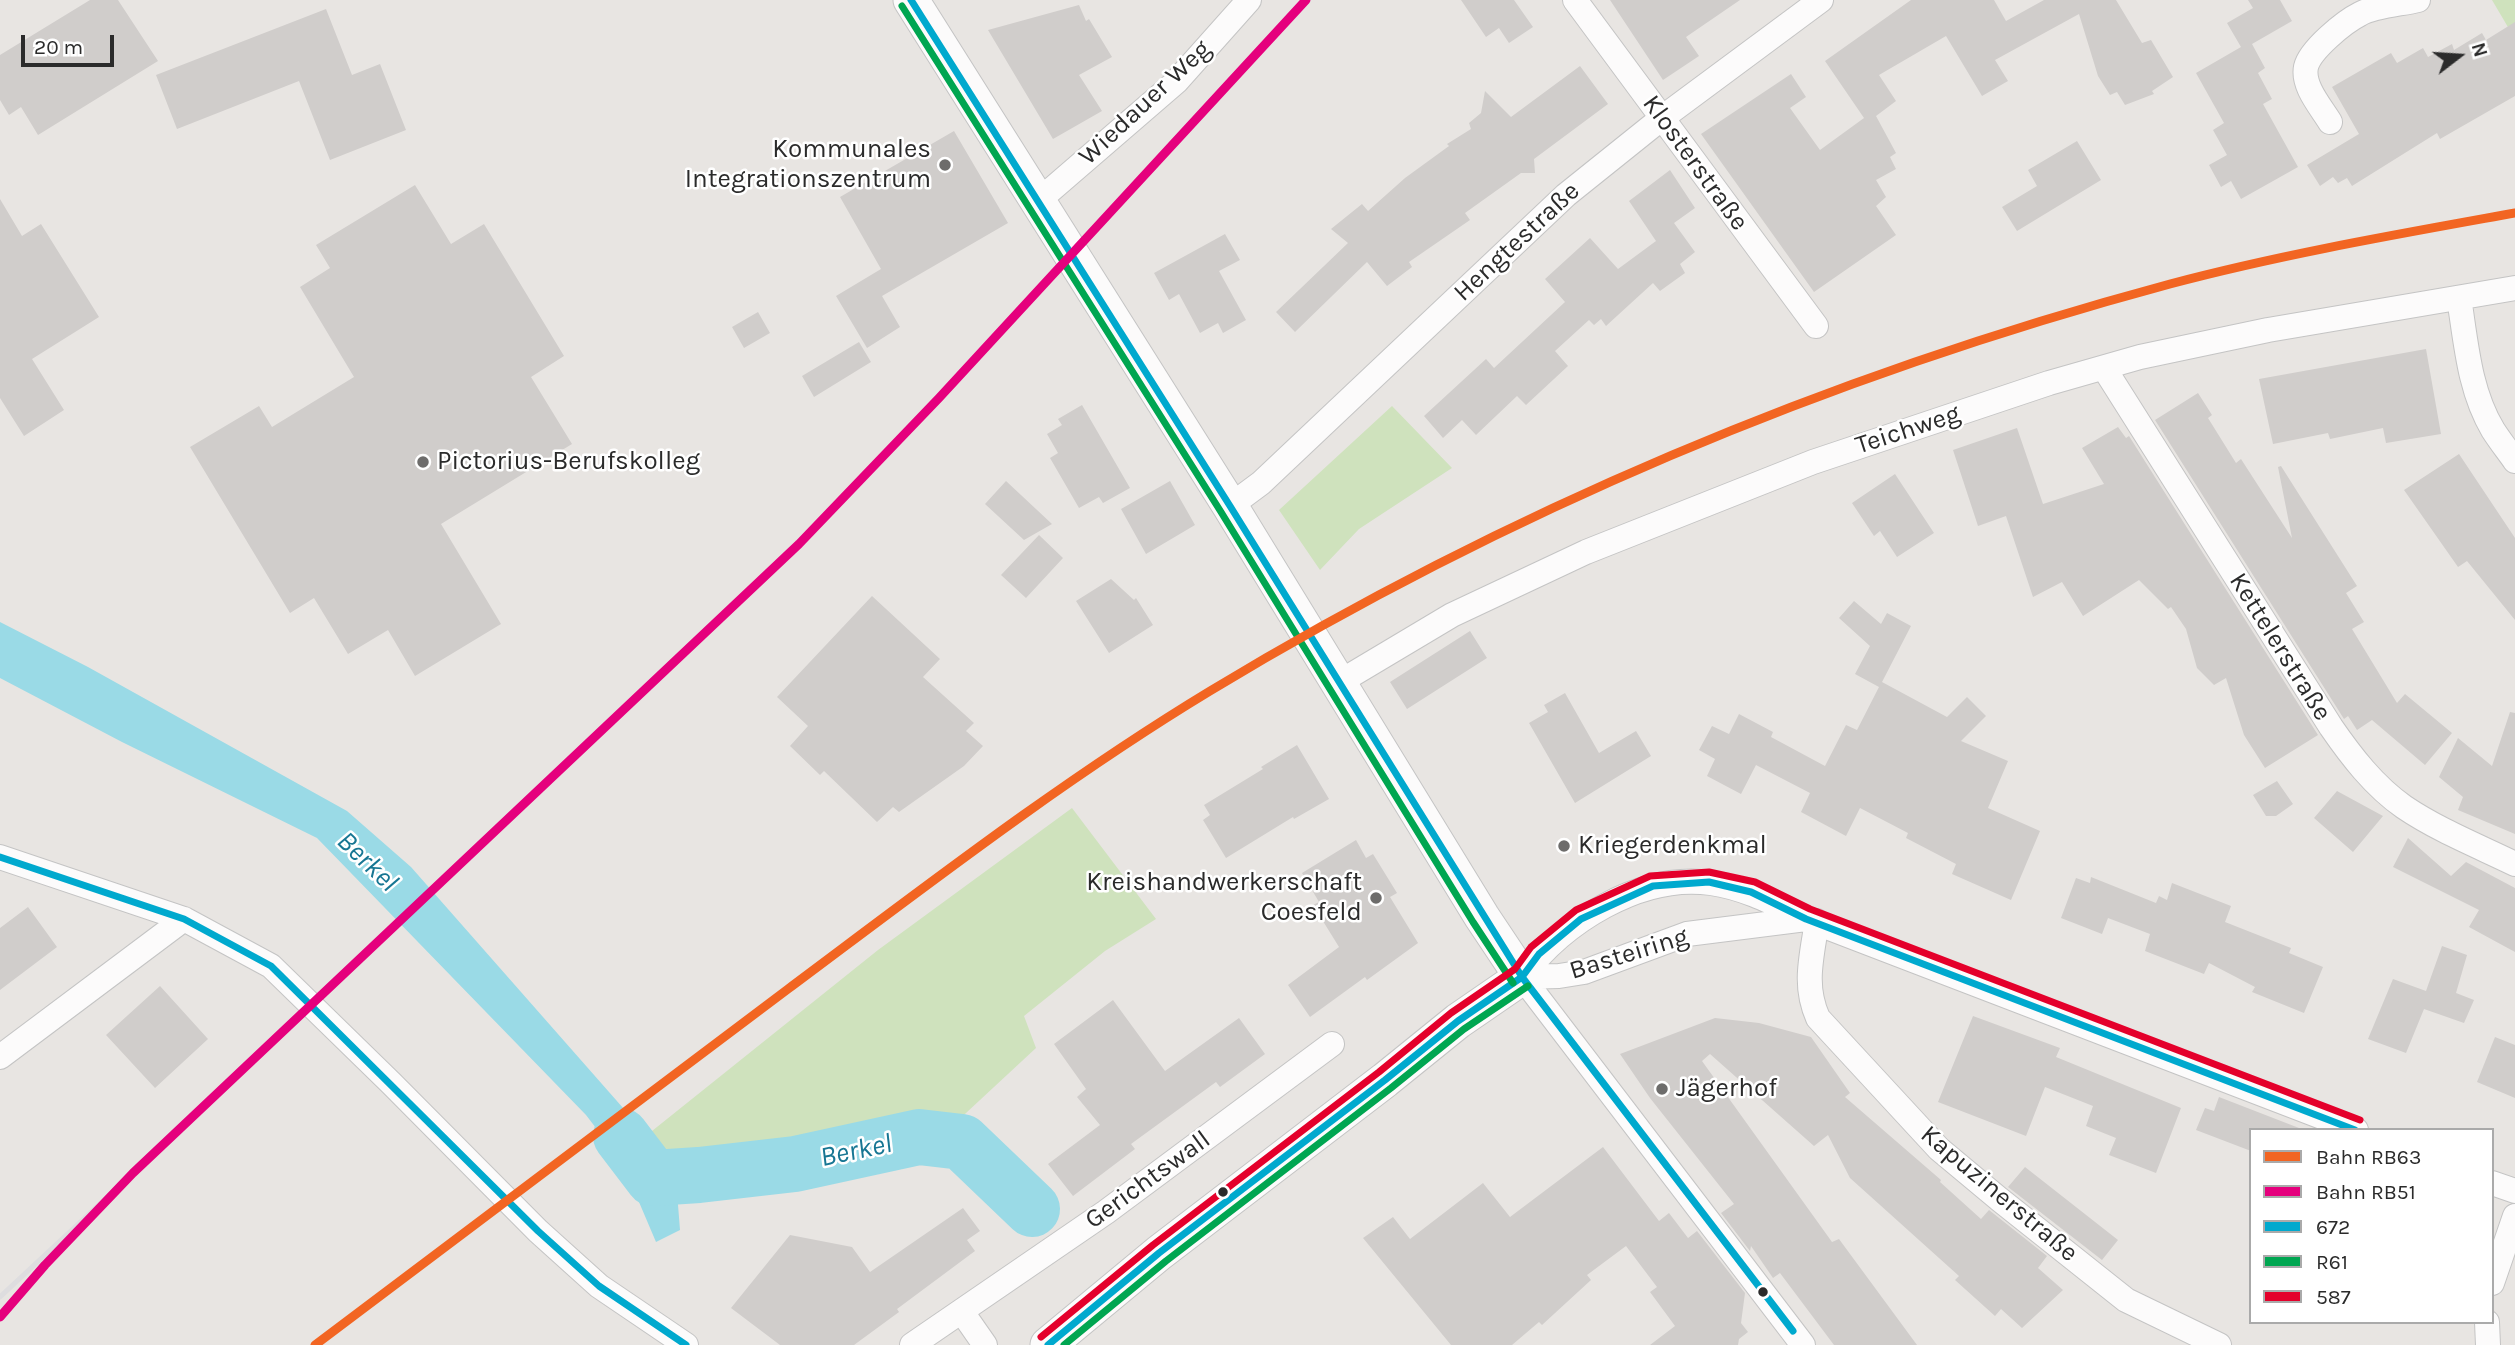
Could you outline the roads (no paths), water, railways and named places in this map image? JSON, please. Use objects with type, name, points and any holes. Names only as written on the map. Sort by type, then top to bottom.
[{"type":"street","points":[[911,0],[1230,506],[1482,917],[1522,976],[1791,1341]]},
{"type":"street","name":"Wiedauer Weg","points":[[1037,202],[1176,82],[1249,0]]},
{"type":"street","name":"Klosterstraße","points":[[1575,0],[1816,326]]},
{"type":"street","name":"Hengtestraße","points":[[1230,506],[1271,474],[1566,195],[1661,118],[1821,0]]},
{"type":"street","points":[[2330,122],[2308,86],[2306,68],[2314,52],[2356,6],[2418,0]]},
{"type":"street","name":"Teichweg","points":[[1338,683],[1452,615],[1586,552],[1813,462],[2049,383],[2140,357],[2268,330],[2515,288]]},
{"type":"street","points":[[2459,298],[2471,374],[2492,428],[2515,461]]},
{"type":"street","name":"Kettelerstraße","points":[[2104,368],[2331,727],[2356,762],[2402,805],[2428,822],[2515,863]]},
{"type":"street","points":[[0,857],[184,919],[271,966],[599,1286],[681,1343]]},
{"type":"street","name":"Basteiring","points":[[1522,976],[1539,954],[1581,919],[1601,908],[1653,886],[1709,882],[1751,892],[1811,920],[2351,1128]]},
{"type":"street","points":[[0,1057],[184,919]]},
{"type":"street","name":"Basteiring","points":[[1522,976],[1559,976],[1584,972],[1687,934],[1811,920]]},
{"type":"street","name":"Kapuzinerstraße","points":[[1811,920],[1808,987],[1810,1001],[1818,1018],[1939,1149],[2126,1300],[2219,1345]]},
{"type":"street","points":[[1048,1345],[1159,1253],[1458,1021],[1522,976]]},
{"type":"street","name":"Gerichtswall","points":[[912,1345],[1106,1212],[1332,1044]]},
{"type":"street","points":[[2494,1183],[2515,1191]]},
{"type":"street","points":[[2494,1277],[2515,1216]]},
{"type":"street","points":[[962,1312],[985,1345]]},
{"type":"street","points":[[2487,1324],[2487,1345]]},
{"type":"water","points":[[0,622],[88,667],[347,811],[411,867],[675,1167],[680,1230],[656,1242],[622,1162],[586,1115],[317,838],[122,742],[0,678]]},
{"type":"waterway","name":"Berkel","points":[[621,1136],[653,1178],[795,1164],[919,1137],[962,1142],[1032,1209]]},
{"type":"railway","points":[[0,1297],[133,1173]]},
{"type":"rail line","name":"RB51","points":[[0,1317],[45,1265],[133,1173],[799,544],[939,398],[1306,0]]},
{"type":"rail line","name":"RB63","points":[[315,1345],[1048,797],[1210,691],[1323,625],[1439,564],[1556,507],[1675,454],[1797,405],[2044,320],[2255,263],[2515,213]]},
{"type":"place","name":"Kommunales Integrationszentrum","points":[[945,165]]},
{"type":"place","name":"Pictorius-Berufskolleg","points":[[423,462]]},
{"type":"place","name":"Kriegerdenkmal","points":[[1564,846]]},
{"type":"place","name":"Kreishandwerkerschaft Coesfeld","points":[[1376,898]]},
{"type":"place","name":"Jägerhof","points":[[1662,1089]]}]
